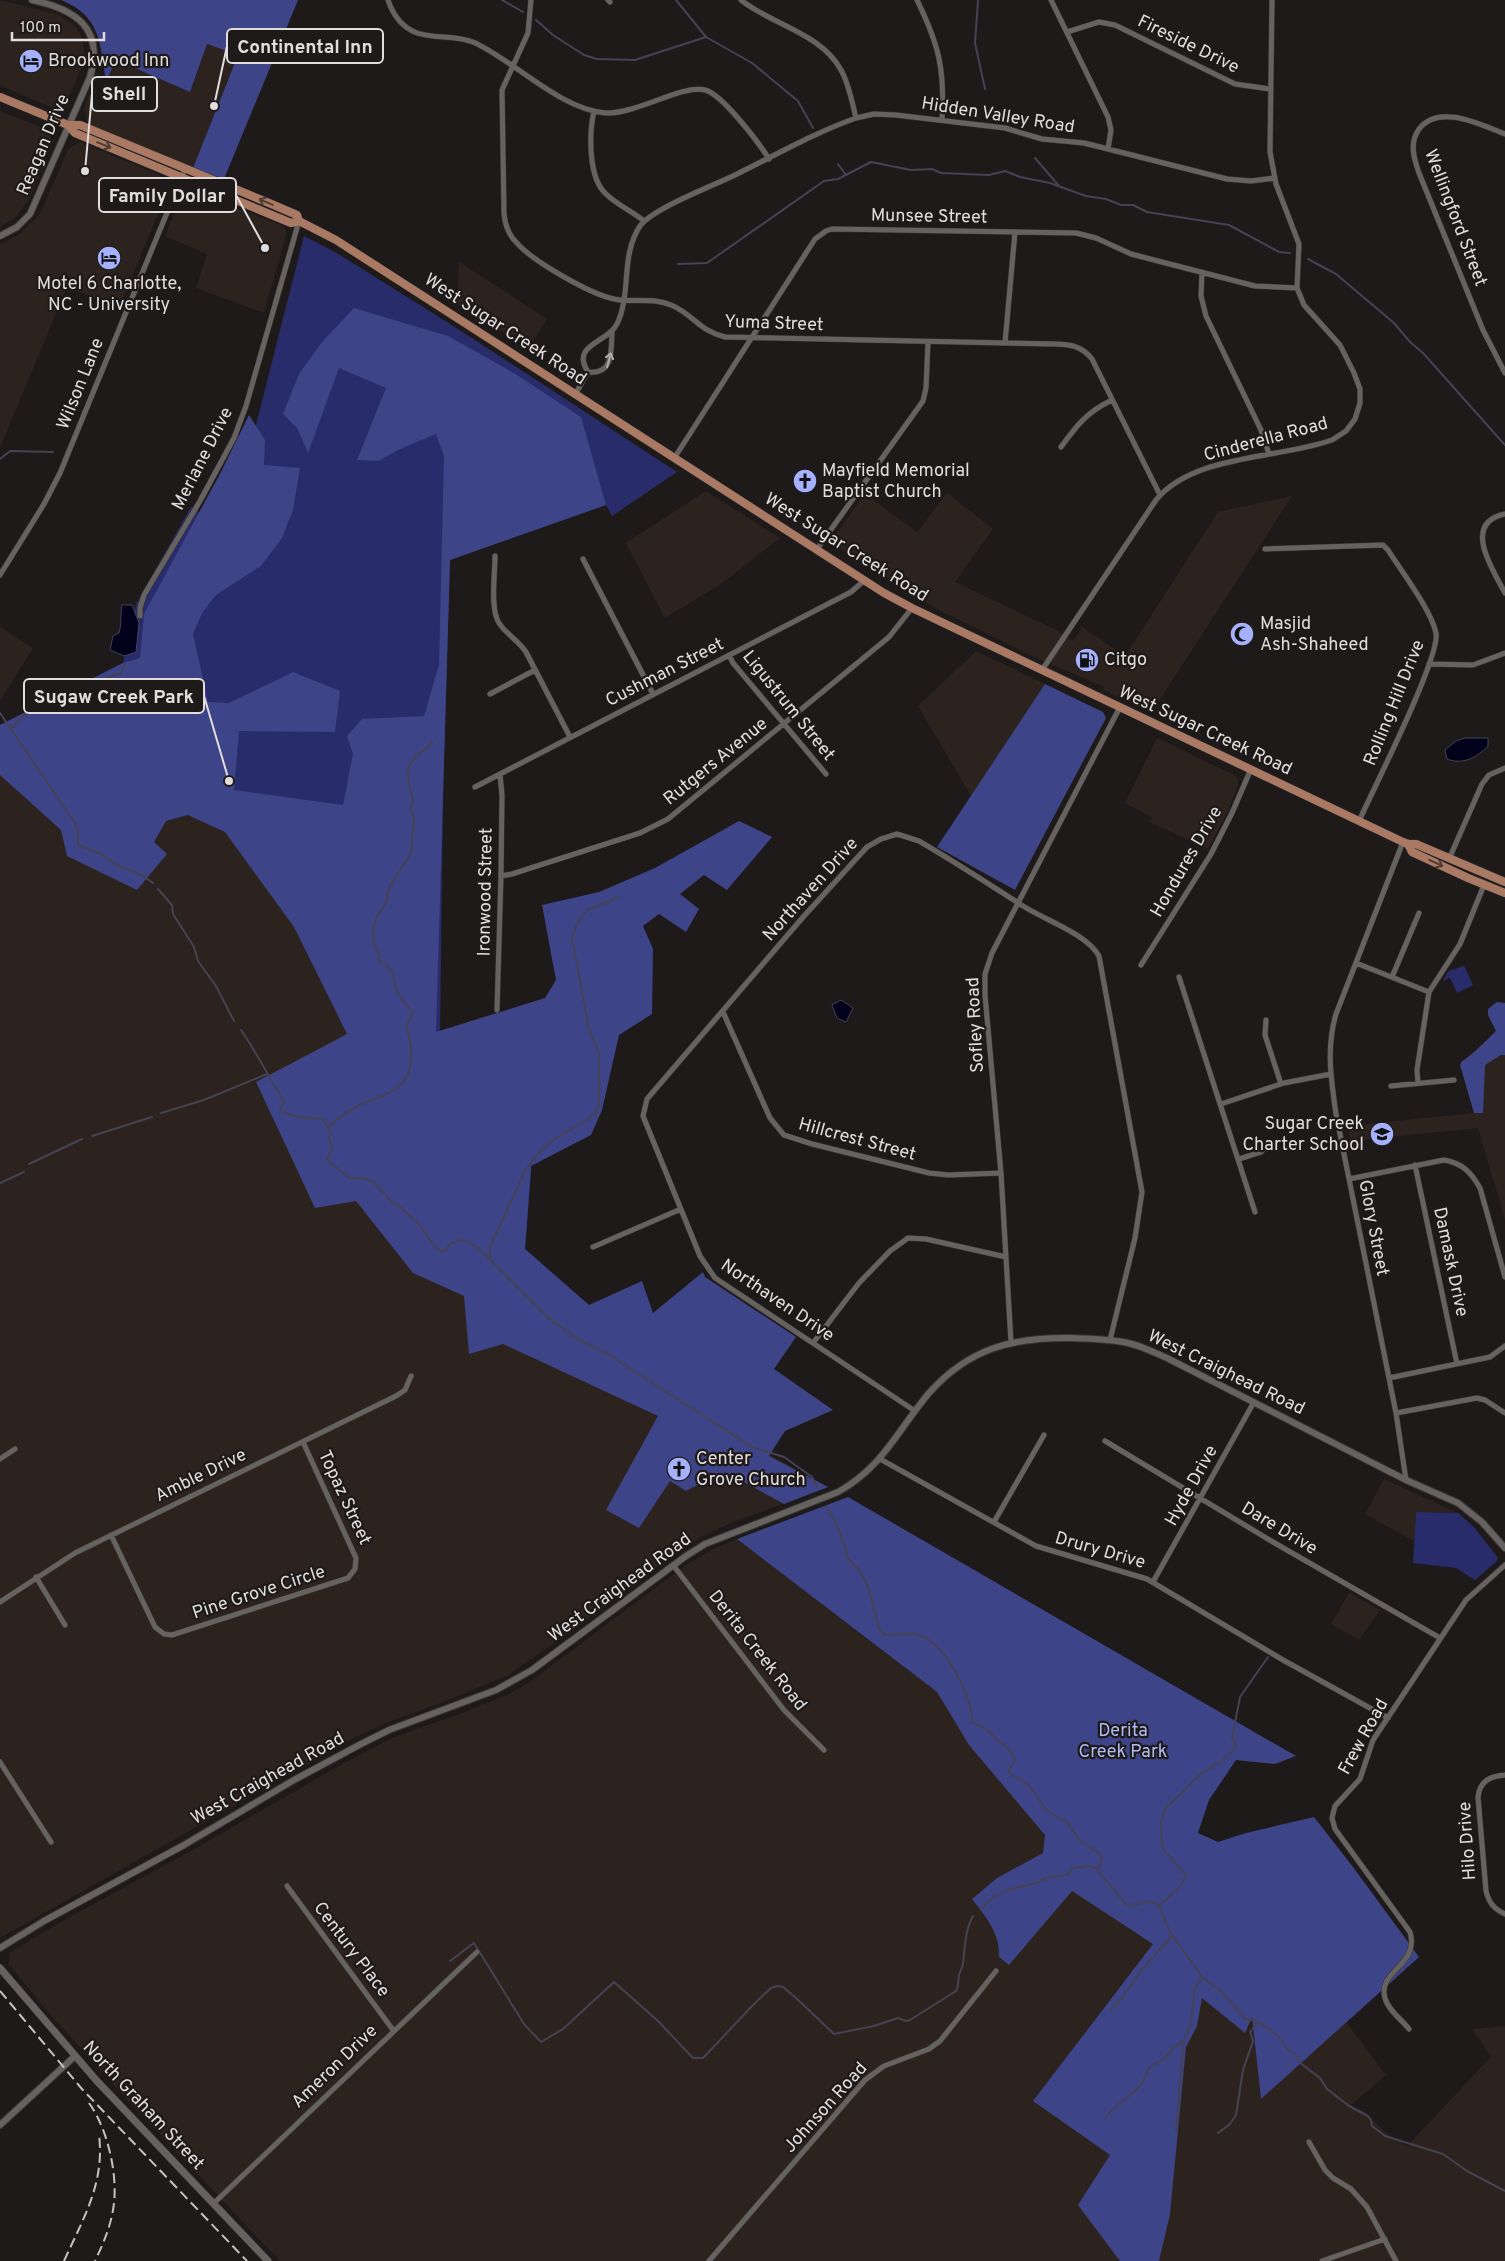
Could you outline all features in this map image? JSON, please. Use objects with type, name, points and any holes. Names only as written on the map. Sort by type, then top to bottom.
[{"type":"main road","name":"West Sugar Creek Road","points":[[0,97],[68,125],[80,125],[297,215],[299,221]]},
{"type":"main road","name":"West Sugar Creek Road","points":[[68,125],[74,133],[291,223],[299,221],[340,242],[865,580],[912,608],[1406,843],[1416,844],[1505,882]]},
{"type":"main road","name":"West Sugar Creek Road","points":[[1406,843],[1412,852],[1505,893]]},
{"type":"main road","name":"North Graham Street","points":[[0,1968],[75,2056],[268,2261]]},
{"type":"street","name":"Reagan Drive","points":[[0,236],[17,226],[30,214],[42,191],[93,66],[93,42],[82,21],[72,13],[52,4],[32,0]]},
{"type":"street","points":[[388,0],[397,19],[413,31],[425,35],[466,40],[571,102],[594,111],[608,113],[626,112],[692,89],[706,90],[715,94],[769,158]]},
{"type":"street","name":"Yuma Street","points":[[531,0],[528,34],[502,90],[501,101],[504,214],[508,231],[523,249],[592,292],[624,300],[655,301],[670,304],[683,311],[702,329],[726,337],[1066,344],[1078,347],[1092,359],[1160,496]]},
{"type":"street","points":[[740,0],[761,14],[808,38],[826,51],[838,65],[846,81],[856,118]]},
{"type":"street","points":[[917,0],[932,32],[942,67],[944,91],[942,120]]},
{"type":"street","points":[[1051,0],[1108,117],[1111,130],[1108,149]]},
{"type":"street","points":[[1272,0],[1270,152],[1275,178],[1299,244],[1297,288]]},
{"type":"street","name":"Fireside Drive","points":[[1066,32],[1099,22],[1115,25],[1234,84],[1270,89]]},
{"type":"street","points":[[588,372],[601,372],[607,368],[610,361],[612,332],[621,314],[630,249],[644,221],[606,195],[596,181],[593,168],[594,111]]},
{"type":"street","name":"Hidden Valley Road","points":[[644,221],[652,215],[769,158],[856,118],[880,114],[1005,128],[1042,138],[1108,149],[1227,179],[1251,182],[1275,178]]},
{"type":"street","name":"Wellingford Street","points":[[1505,134],[1452,117],[1442,117],[1429,120],[1421,128],[1415,138],[1413,150],[1419,173],[1483,330],[1505,373]]},
{"type":"street","name":"Wilson Lane","points":[[0,575],[44,504],[60,473],[185,169]]},
{"type":"street","name":"Merlane Drive","points":[[140,616],[144,595],[200,501],[237,431],[246,406],[299,221]]},
{"type":"street","name":"Munsee Street","points":[[675,457],[815,240],[826,231],[840,229],[1087,235],[1131,254],[1255,286],[1297,288]]},
{"type":"street","points":[[1005,343],[1015,232]]},
{"type":"street","points":[[1202,272],[1201,296],[1206,316],[1262,430],[1269,454]]},
{"type":"street","name":"Cinderella Road","points":[[1042,670],[1160,496],[1180,480],[1201,471],[1328,441],[1341,435],[1352,424],[1360,404],[1358,382],[1348,359],[1332,335],[1304,305],[1297,288]]},
{"type":"street","points":[[588,372],[584,366],[584,356],[588,348],[612,332]]},
{"type":"street","points":[[817,549],[923,401],[926,388],[928,342]]},
{"type":"street","points":[[576,394],[588,372]]},
{"type":"street","points":[[1061,447],[1084,417],[1112,400]]},
{"type":"street","points":[[1505,514],[1489,520],[1483,530],[1482,548],[1505,593]]},
{"type":"street","name":"Rolling Hill Drive","points":[[1265,549],[1378,544],[1386,548],[1425,610],[1436,632],[1436,640],[1429,664],[1400,733],[1359,821]]},
{"type":"street","points":[[495,556],[495,615],[503,628],[520,643],[570,737]]},
{"type":"street","points":[[583,559],[653,694]]},
{"type":"street","name":"Cushman Street","points":[[475,787],[851,592],[865,580]]},
{"type":"street","name":"Rutgers Avenue","points":[[501,876],[521,872],[658,826],[889,637],[912,608]]},
{"type":"street","points":[[1429,664],[1473,665],[1505,653]]},
{"type":"street","name":"Ligustrum Street","points":[[729,655],[733,663],[826,774]]},
{"type":"street","points":[[490,694],[534,670]]},
{"type":"street","name":"Sofley Road","points":[[1011,1342],[1000,1172],[985,995],[986,974],[992,953],[1120,707]]},
{"type":"street","points":[[1449,859],[1482,784],[1489,775],[1505,768]]},
{"type":"street","name":"Hondures Drive","points":[[1141,965],[1211,854],[1232,813],[1251,769]]},
{"type":"street","name":"Ironwood Street","points":[[497,1010],[501,876],[502,795],[500,774]]},
{"type":"street","name":"Northaven Drive","points":[[916,1411],[715,1278],[702,1261],[646,1125],[643,1110],[647,1099],[837,880],[867,847],[880,839],[897,834],[912,838],[1018,903],[1084,940],[1096,949],[1101,962],[1142,1192],[1134,1238],[1110,1340]]},
{"type":"street","name":"Glory Street","points":[[1406,843],[1356,963],[1331,1030],[1329,1042],[1331,1074],[1349,1179],[1396,1413],[1406,1480]]},
{"type":"street","points":[[1418,1083],[1417,1070],[1429,992],[1460,944],[1484,885]]},
{"type":"street","points":[[1392,978],[1419,913]]},
{"type":"street","points":[[1356,963],[1429,992]]},
{"type":"street","points":[[1179,977],[1255,1212]]},
{"type":"street","name":"Hillcrest Street","points":[[723,1012],[770,1118],[784,1135],[812,1144],[929,1173],[948,1175],[1000,1172]]},
{"type":"street","points":[[1266,1020],[1265,1036],[1281,1084]]},
{"type":"street","points":[[1221,1104],[1281,1084],[1331,1074]]},
{"type":"street","points":[[1391,1086],[1454,1080]]},
{"type":"street","points":[[1239,1159],[1261,1152],[1270,1142]]},
{"type":"street","points":[[1349,1179],[1444,1160],[1456,1162],[1473,1175],[1480,1188],[1505,1277]]},
{"type":"street","name":"Damask Drive","points":[[1415,1165],[1457,1364]]},
{"type":"street","points":[[593,1247],[681,1209]]},
{"type":"street","points":[[813,1343],[859,1283],[890,1251],[908,1238],[926,1239],[1006,1257]]},
{"type":"street","name":"West Craighead Road","points":[[0,1948],[44,1921],[184,1845],[294,1780],[360,1744],[389,1730],[509,1684],[532,1670],[696,1549],[724,1535],[838,1492],[861,1478],[880,1459],[941,1380],[958,1365],[982,1352],[1011,1342],[1059,1338],[1110,1340],[1128,1343],[1167,1358],[1406,1480],[1458,1503],[1469,1510],[1505,1548]]},
{"type":"street","points":[[1389,1378],[1490,1357],[1505,1346]]},
{"type":"street","name":"Amble Drive","points":[[0,1602],[75,1553],[405,1390],[411,1376]]},
{"type":"street","points":[[1396,1413],[1482,1398],[1505,1413]]},
{"type":"street","name":"Hyde Drive","points":[[1153,1582],[1254,1402]]},
{"type":"street","points":[[994,1522],[1044,1435]]},
{"type":"street","name":"Dare Drive","points":[[1105,1441],[1440,1638]]},
{"type":"street","name":"Topaz Street","points":[[303,1442],[356,1558],[356,1567]]},
{"type":"street","points":[[0,1459],[15,1449]]},
{"type":"street","name":"Drury Drive","points":[[880,1459],[1045,1550],[1119,1569],[1153,1582],[1283,1660],[1388,1718]]},
{"type":"street","name":"Pine Grove Circle","points":[[111,1535],[155,1628],[164,1634],[172,1635],[213,1623],[339,1581],[352,1574],[356,1567]]},
{"type":"street","name":"Derita Creek Road","points":[[674,1565],[784,1710],[824,1750]]},
{"type":"street","name":"Frew Road","points":[[1409,2029],[1388,2004],[1384,1988],[1389,1977],[1408,1957],[1412,1944],[1410,1932],[1335,1830],[1332,1818],[1335,1806],[1340,1798],[1360,1778],[1373,1740],[1440,1638],[1466,1600],[1505,1565]]},
{"type":"street","points":[[36,1577],[65,1625]]},
{"type":"street","points":[[0,1762],[51,1842]]},
{"type":"street","name":"Hilo Drive","points":[[1505,1775],[1490,1778],[1484,1782],[1480,1787],[1478,1797],[1486,1891],[1490,1903],[1505,1914]]},
{"type":"street","name":"Century Place","points":[[287,1886],[394,2030]]},
{"type":"street","name":"Ameron Drive","points":[[213,2204],[477,1952]]},
{"type":"street","name":"Johnson Road","points":[[709,2261],[865,2080],[884,2066],[929,2049],[940,2041],[996,1971]]},
{"type":"street","points":[[0,2125],[75,2056]]},
{"type":"street","points":[[1309,2142],[1318,2160],[1331,2176],[1343,2183],[1360,2198],[1396,2261]]},
{"type":"street","points":[[1322,2261],[1385,2239]]},
{"type":"shaded area","points":[[0,0],[57,14],[75,26],[81,35],[84,48],[84,62],[64,108],[55,109],[0,85]]},
{"type":"shaded area","points":[[207,44],[238,55],[193,168],[89,125],[84,109],[95,80],[105,84],[116,60],[190,92]]},
{"type":"shaded area","points":[[0,111],[48,130],[51,145],[30,198],[16,217],[0,227]]},
{"type":"shaded area","points":[[81,142],[166,178],[170,185],[119,308],[67,287],[0,448],[0,244],[20,234],[40,214],[69,148]]},
{"type":"shaded area","points":[[185,188],[283,226],[287,233],[264,313],[196,288],[207,254],[165,236]]},
{"type":"shaded area","points":[[304,236],[335,252],[455,327],[677,472],[612,516],[606,505],[450,560],[443,795],[440,1037],[545,998],[525,1249],[604,1319],[568,1330],[393,1045],[207,805],[0,725],[123,663],[136,604],[191,507],[205,516],[255,429]]},
{"type":"shaded area","points":[[459,262],[547,319],[528,348],[457,304]]},
{"type":"shaded area","points":[[706,491],[780,538],[721,584],[665,618],[626,543]]},
{"type":"shaded area","points":[[947,493],[993,529],[955,582],[1058,631],[1073,641],[1082,627],[1125,656],[1218,512],[1292,496],[1151,713],[1103,690],[1105,687],[1034,657],[935,608],[830,542],[865,494],[917,532]]},
{"type":"shaded area","points":[[122,605],[132,605],[139,623],[136,652],[124,656],[110,650],[113,636],[119,633]]},
{"type":"shaded area","points":[[0,627],[33,648],[0,701]]},
{"type":"shaded area","points":[[976,651],[1045,684],[971,796],[918,706]]},
{"type":"shaded area","points":[[1157,738],[1234,775],[1238,779],[1238,785],[1228,811],[1208,849],[1150,822],[1152,817],[1125,803]]},
{"type":"shaded area","points":[[1465,738],[1488,738],[1488,746],[1479,754],[1464,761],[1447,759],[1445,750],[1456,741]]},
{"type":"shaded area","points":[[0,767],[207,805],[393,1045],[271,1081],[741,1439],[828,1487],[731,1523],[701,1537],[671,1556],[577,1627],[510,1674],[451,1699],[386,1723],[352,1739],[0,1938]]},
{"type":"shaded area","points":[[1464,966],[1473,985],[1457,993],[1449,977],[1445,981],[1443,980],[1449,971]]},
{"type":"shaded area","points":[[841,1000],[853,1008],[846,1022],[837,1018],[832,1005]]},
{"type":"shaded area","name":"Sugar Creek Charter School","points":[[1505,1046],[1505,1220],[1478,1128],[1350,1141],[1348,1126],[1474,1113],[1460,1065]]},
{"type":"shaded area","points":[[1384,1479],[1458,1513],[1416,1512],[1414,1541],[1365,1514]]},
{"type":"shaded area","points":[[1416,1512],[1458,1513],[1474,1527],[1498,1558],[1496,1562],[1475,1580],[1456,1568],[1413,1563]]},
{"type":"shaded area","points":[[737,1539],[1083,1804],[1252,2016],[1261,2099],[1346,2022],[1386,2075],[1351,2105],[1365,2112],[1384,2131],[1407,2146],[1491,2057],[1472,2029],[1505,2026],[1505,2261],[280,2261],[129,2102],[49,2013],[9,1965],[9,1953],[57,1924],[189,1852],[344,1763],[392,1738],[509,1694],[528,1683],[686,1565],[713,1549]]},
{"type":"shaded area","points":[[1349,1593],[1380,1610],[1359,1640],[1331,1624]]},
{"type":"green space","points":[[61,0],[298,0],[224,179],[193,168],[238,55],[207,44],[190,92],[116,60],[106,82],[100,44],[91,23],[84,14]]},
{"type":"green space","points":[[354,308],[448,336],[514,373],[581,417],[606,505],[450,560],[436,1032],[545,998],[556,980],[542,905],[599,892],[655,868],[739,821],[772,837],[727,890],[704,875],[680,894],[699,909],[686,932],[659,914],[643,926],[653,949],[652,1014],[619,1035],[602,1110],[591,1135],[531,1166],[525,1249],[589,1305],[642,1281],[653,1313],[703,1272],[705,1277],[796,1337],[774,1369],[833,1410],[785,1431],[769,1456],[828,1487],[784,1504],[735,1477],[720,1486],[709,1479],[686,1491],[670,1481],[639,1528],[606,1510],[658,1416],[503,1344],[469,1354],[464,1296],[413,1273],[356,1201],[315,1208],[256,1082],[347,1034],[294,927],[225,832],[188,815],[166,821],[154,842],[167,854],[137,890],[67,856],[61,830],[0,775],[0,725],[123,663],[140,658],[144,614],[221,472],[249,415],[265,440],[264,465],[300,468],[293,510],[282,538],[261,566],[216,595],[202,613],[193,634],[208,702],[229,703],[293,672],[340,691],[335,732],[239,731],[234,790],[343,805],[353,754],[347,736],[362,719],[424,716],[439,665],[444,456],[436,434],[398,450],[379,461],[357,460],[386,388],[339,368],[308,453],[297,428],[283,414],[299,374],[322,342]]},
{"type":"green space","points":[[1045,684],[1103,712],[1106,718],[1015,890],[937,847]]},
{"type":"green space","points":[[1497,1002],[1505,1003],[1505,1055],[1501,1055],[1485,1065],[1483,1113],[1474,1113],[1460,1065],[1462,1061],[1496,1031],[1488,1015],[1488,1009]]},
{"type":"green space","name":"Derita Creek Park","points":[[848,1497],[1296,1756],[1275,1764],[1236,1760],[1209,1800],[1198,1833],[1218,1842],[1246,1833],[1314,1817],[1419,1957],[1261,2099],[1252,2017],[1245,2033],[1202,1998],[1197,2026],[1186,2047],[1170,2214],[1159,2261],[1120,2261],[1078,2205],[1110,2155],[1033,2101],[1153,1944],[1072,1891],[1009,1965],[999,1957],[995,1933],[972,1899],[997,1878],[1043,1853],[1045,1835],[969,1745],[937,1692],[737,1539]]},
{"type":"waterway","points":[[502,0],[523,12]]},
{"type":"waterway","points":[[676,0],[706,37],[752,63],[798,101],[813,128]]},
{"type":"waterway","points":[[978,0],[975,43],[985,89]]},
{"type":"waterway","points":[[536,20],[553,35],[584,55],[597,59],[635,60],[706,37]]},
{"type":"waterway","points":[[1035,158],[1059,186]]},
{"type":"waterway","points":[[678,264],[707,263],[824,181],[838,179],[871,162],[911,170],[932,169],[941,173],[989,175],[1005,171],[1020,177],[1050,183],[1086,196],[1106,199],[1121,205],[1133,205],[1147,212],[1229,225],[1279,252],[1290,253]]},
{"type":"waterway","points":[[838,164],[846,175]]},
{"type":"waterway","points":[[1308,259],[1336,274],[1394,323],[1505,445]]},
{"type":"waterway","points":[[0,459],[10,451],[53,452]]},
{"type":"waterway","points":[[11,729],[23,716],[103,679],[121,673],[125,664]]},
{"type":"waterway","points":[[0,713],[75,823],[78,831],[78,845],[99,853],[117,865],[142,875],[153,883]]},
{"type":"waterway","points":[[328,1127],[354,1108],[395,1089],[404,1081],[410,1067],[411,1050],[406,1027],[413,1013],[397,992],[393,973],[388,966],[378,960],[380,955],[375,947],[373,929],[376,918],[386,903],[389,888],[411,853],[414,818],[410,809],[413,803],[408,768],[415,757],[433,742]]},
{"type":"waterway","points":[[158,889],[172,905],[173,914],[194,947],[198,961],[216,986],[234,1021]]},
{"type":"waterway","points":[[490,1259],[490,1247],[525,1171],[540,1151],[556,1138],[596,1113],[599,1104],[599,1053],[589,1030],[572,938],[577,923],[587,910],[619,897]]},
{"type":"waterway","points":[[241,1030],[284,1101],[280,1111],[297,1117],[322,1119],[331,1132],[329,1138],[332,1148],[327,1160],[350,1178],[374,1182],[392,1202],[419,1224],[435,1247],[442,1252],[451,1243],[461,1240],[469,1242],[490,1259],[549,1318],[574,1337],[609,1355],[752,1447],[784,1457],[812,1477],[817,1487]]},
{"type":"waterway","points":[[161,1113],[204,1100],[267,1074]]},
{"type":"waterway","points":[[92,1136],[152,1117]]},
{"type":"waterway","points":[[29,1164],[82,1139]]},
{"type":"waterway","points":[[0,1183],[24,1172]]},
{"type":"waterway","points":[[826,1507],[836,1523],[847,1557],[862,1574],[869,1589],[879,1629],[885,1635],[916,1634],[927,1639],[937,1647],[955,1670],[962,1684],[971,1711],[972,1722],[986,1729],[1013,1754],[1015,1761],[1009,1769],[1010,1774],[1028,1784],[1047,1811],[1068,1823],[1080,1841],[1099,1853],[1102,1858],[1098,1871],[1126,1904],[1133,1905],[1151,1902],[1159,1906],[1170,1932],[1202,1977],[1221,1991],[1245,2018],[1258,2022],[1277,2035],[1289,2051],[1297,2056],[1299,2062],[1320,2078],[1327,2089],[1349,2106],[1368,2116],[1372,2126],[1385,2136],[1443,2154],[1467,2171],[1505,2191]]},
{"type":"waterway","points":[[1159,1906],[1179,1888],[1186,1875],[1162,1848],[1161,1823],[1165,1809],[1203,1772],[1221,1762],[1235,1749],[1235,1743],[1232,1738],[1240,1697],[1268,1657]]},
{"type":"waterway","points":[[981,1909],[988,1901],[1007,1890],[1037,1883],[1048,1877],[1067,1875],[1073,1868],[1087,1866],[1097,1868]]},
{"type":"waterway","points":[[450,1961],[474,1943],[524,2024],[541,2042],[563,2029],[614,1982],[658,2021],[693,2058],[703,2058],[754,2004],[771,1988],[777,1986],[783,1987],[795,1997],[834,2034],[874,2026],[898,2018],[906,2021],[910,2020],[956,1991],[963,1965],[967,1933],[973,1916]]},
{"type":"waterway","points":[[1110,2010],[1120,2001],[1140,1972],[1173,1935]]},
{"type":"waterway","points":[[1105,2119],[1112,2110],[1140,2086],[1150,2067],[1165,2058],[1174,2047],[1184,2041],[1191,2023],[1195,1987],[1202,1978]]},
{"type":"waterway","points":[[1218,2133],[1230,2124],[1236,2115],[1243,2070],[1253,2041],[1250,2032],[1258,2022]]},
{"type":"waterway","points":[[1176,2130],[1184,2041]]},
{"type":"railway","points":[[0,1991],[82,2089],[247,2261]]},
{"type":"railway","points":[[89,2103],[102,2126],[107,2140],[114,2183],[112,2217],[95,2261]]},
{"type":"railway","points":[[64,2261],[85,2215],[96,2185],[99,2169],[99,2135]]},
{"type":"place","name":"Brookwood Inn","points":[[31,61]]},
{"type":"place","name":"Continental Inn","points":[[214,106]]},
{"type":"place","name":"Shell","points":[[85,171]]},
{"type":"place","name":"Family Dollar","points":[[265,248]]},
{"type":"place","name":"Motel 6 Charlotte, NC - University","points":[[109,258]]},
{"type":"place","name":"Mayfield Memorial Baptist Church","points":[[805,481]]},
{"type":"place","name":"Masjid Ash-Shaheed","points":[[1242,634]]},
{"type":"place","name":"Citgo","points":[[1087,660]]},
{"type":"place","name":"Sugaw Creek Park","points":[[229,781]]},
{"type":"place","name":"Sugar Creek Charter School","points":[[1382,1134]]},
{"type":"place","name":"Center Grove Church","points":[[679,1469]]}]
